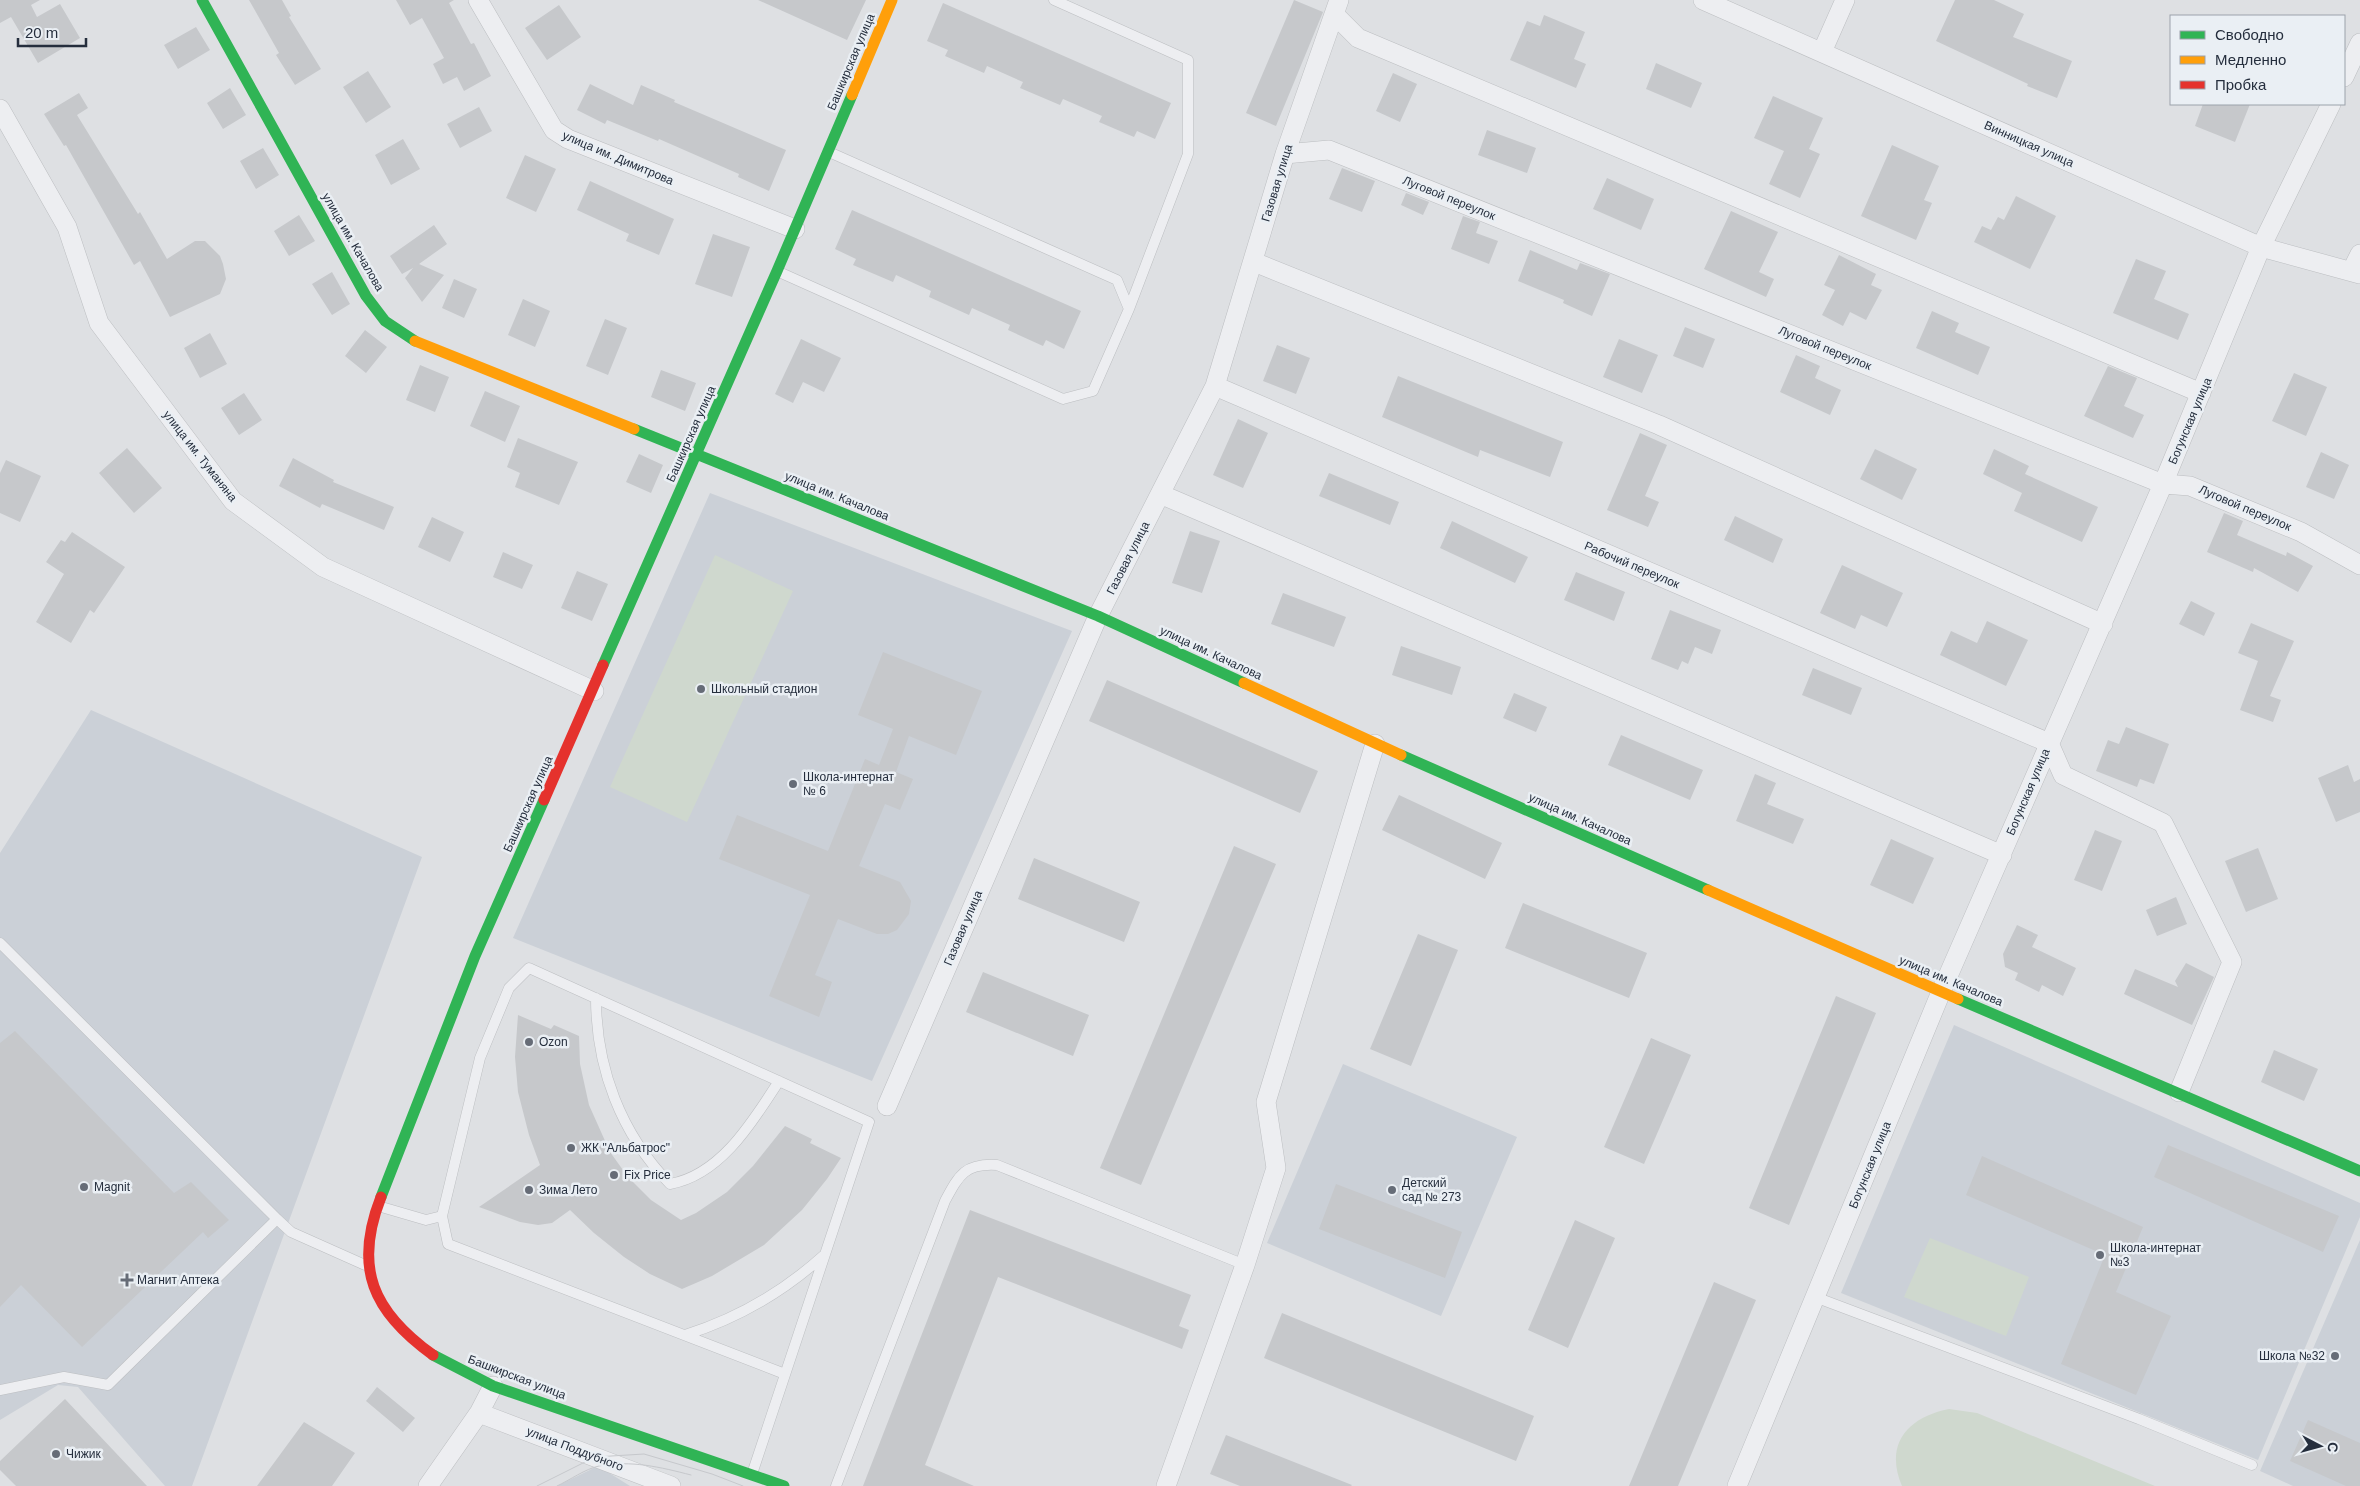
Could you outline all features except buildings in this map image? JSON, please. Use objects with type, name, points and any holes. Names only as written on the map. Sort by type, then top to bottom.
[{"type":"street","name":"улица им. Качалова","points":[[202,0],[366,296],[385,321],[415,341],[1098,616],[1376,744],[1941,992],[2179,1092],[2360,1171]]},
{"type":"street","name":"улица им. Димитрова","points":[[478,0],[554,130],[568,139],[795,229]]},
{"type":"street","name":"Башкирская улица","points":[[752,1475],[493,1386],[452,1367],[413,1341],[380,1305],[369,1267],[371,1238],[377,1206],[475,956],[594,691],[829,151],[892,0]]},
{"type":"street","name":"Винницкая улица","points":[[1703,0],[2261,247],[2357,266]]},
{"type":"street","points":[[1822,52],[1845,0]]},
{"type":"street","points":[[1336,7],[1358,38],[2201,393]]},
{"type":"street","name":"Газовая улица","points":[[886,1106],[1098,616],[1215,386],[1254,262],[1285,154],[1336,7]]},
{"type":"street","points":[[2345,75],[2360,43]]},
{"type":"street","name":"Богунская улица","points":[[1738,1486],[1941,992],[2103,624],[2261,247],[2331,105]]},
{"type":"street","name":"улица им. Туманяна","points":[[0,108],[67,227],[99,324],[234,501],[323,567],[594,691]]},
{"type":"street","name":"Луговой переулок","points":[[1285,154],[1329,150],[2163,484],[2190,486],[2199,489],[2301,532],[2360,565]]},
{"type":"street","points":[[1254,262],[1659,425],[2103,624]]},
{"type":"street","name":"Рабочий переулок","points":[[1215,386],[2049,743]]},
{"type":"street","points":[[1160,494],[2002,855]]},
{"type":"street","points":[[2049,743],[2063,775],[2162,823],[2232,962],[2179,1092]]},
{"type":"street","points":[[1166,1486],[1245,1265],[1276,1168],[1266,1102],[1376,744]]},
{"type":"street","points":[[428,1486],[479,1412],[493,1386]]},
{"type":"street","name":"улица Поддубного","points":[[479,1412],[671,1486]]},
{"type":"street","points":[[752,1475],[784,1486]]},
{"type":"lane","points":[[777,271],[1063,399],[1093,391],[1129,309],[1188,154],[1188,60],[1054,0]]},
{"type":"lane","points":[[829,151],[1117,280],[1129,309]]},
{"type":"lane","points":[[0,943],[291,1232],[369,1267]]},
{"type":"lane","points":[[752,1475],[869,1122],[529,968],[509,988],[480,1058],[442,1216],[448,1244],[785,1374]]},
{"type":"lane","points":[[596,998],[604,1065],[620,1114],[649,1163],[670,1184],[682,1181],[703,1171],[730,1148],[756,1117],[779,1081]]},
{"type":"lane","points":[[836,1486],[945,1201],[962,1173],[973,1166],[996,1165],[1245,1265]]},
{"type":"lane","points":[[377,1206],[426,1220],[442,1216]]},
{"type":"lane","points":[[0,1390],[64,1377],[108,1385],[277,1219]]},
{"type":"lane","points":[[685,1335],[728,1319],[767,1298],[824,1256]]},
{"type":"lane","points":[[1816,1297],[2139,1419],[2252,1465]]},
{"type":"shaded area","name":"Школа-интернат № 6","points":[[710,493],[1072,631],[872,1081],[513,938]]},
{"type":"shaded area","name":"Школьный стадион","points":[[715,555],[793,591],[687,822],[610,787]]},
{"type":"shaded area","points":[[91,710],[422,857],[192,1486],[165,1486],[78,1387],[58,1385],[0,1420],[0,853]]},
{"type":"shaded area","name":"Школа-интернат №3","points":[[1954,1025],[2360,1203],[2360,1217],[2258,1460],[1841,1293]]},
{"type":"shaded area","name":"Детский сад № 273","points":[[1343,1064],[1517,1137],[1441,1316],[1267,1243]]},
{"type":"shaded area","points":[[1930,1238],[2029,1277],[2006,1336],[1904,1297]]},
{"type":"shaded area","name":"Школа №32","points":[[2360,1240],[2360,1486],[2293,1486],[2260,1471]]},
{"type":"shaded area","points":[[1949,1409],[1977,1413],[2155,1486],[1902,1486],[1897,1471],[1896,1457],[1898,1445],[1903,1435],[1922,1418]]},
{"type":"shaded area","points":[[598,1466],[630,1486],[557,1486]]},
{"type":"tram line","points":[[537,1486],[595,1457],[644,1454],[712,1474],[743,1486]]},
{"type":"tram line","points":[[557,1486],[588,1470],[611,1464],[645,1465],[691,1475]]},
{"type":"traffic: fast","points":[[202,0],[366,296],[385,321],[415,341]]},
{"type":"traffic: fast","points":[[603,665],[777,271],[852,95]]},
{"type":"traffic: fast","points":[[634,429],[1098,616],[1244,683]]},
{"type":"traffic: fast","points":[[1401,755],[1708,890]]},
{"type":"traffic: fast","points":[[381,1197],[475,956],[544,800]]},
{"type":"traffic: fast","points":[[1958,999],[2360,1171]]},
{"type":"traffic: fast","points":[[433,1355],[493,1386],[784,1486]]},
{"type":"traffic: slow","points":[[852,95],[892,0]]},
{"type":"traffic: slow","points":[[415,341],[634,429]]},
{"type":"traffic: slow","points":[[1244,683],[1401,755]]},
{"type":"traffic: slow","points":[[1708,890],[1958,999]]},
{"type":"traffic: jam","points":[[544,800],[603,665]]},
{"type":"traffic: jam","points":[[381,1197],[373,1222],[369,1246],[369,1267],[374,1286],[383,1305],[396,1322],[412,1339],[433,1355]]},
{"type":"place","name":"Школьный стадион","points":[[701,689]]},
{"type":"place","name":"Школа-интернат № 6","points":[[793,784]]},
{"type":"place","name":"Ozon","points":[[529,1042]]},
{"type":"place","name":"ЖК \"Альбатрос\"","points":[[571,1148]]},
{"type":"place","name":"Fix Price","points":[[614,1175]]},
{"type":"place","name":"Magnit","points":[[84,1187]]},
{"type":"place","name":"Зима Лето","points":[[529,1190]]},
{"type":"place","name":"Детский сад № 273","points":[[1392,1190]]},
{"type":"place","name":"Школа-интернат №3","points":[[2100,1255]]},
{"type":"place","name":"Магнит Аптека","points":[[127,1280]]},
{"type":"place","name":"Школа №32","points":[[2335,1356]]},
{"type":"place","name":"Чижик","points":[[56,1454]]}]
